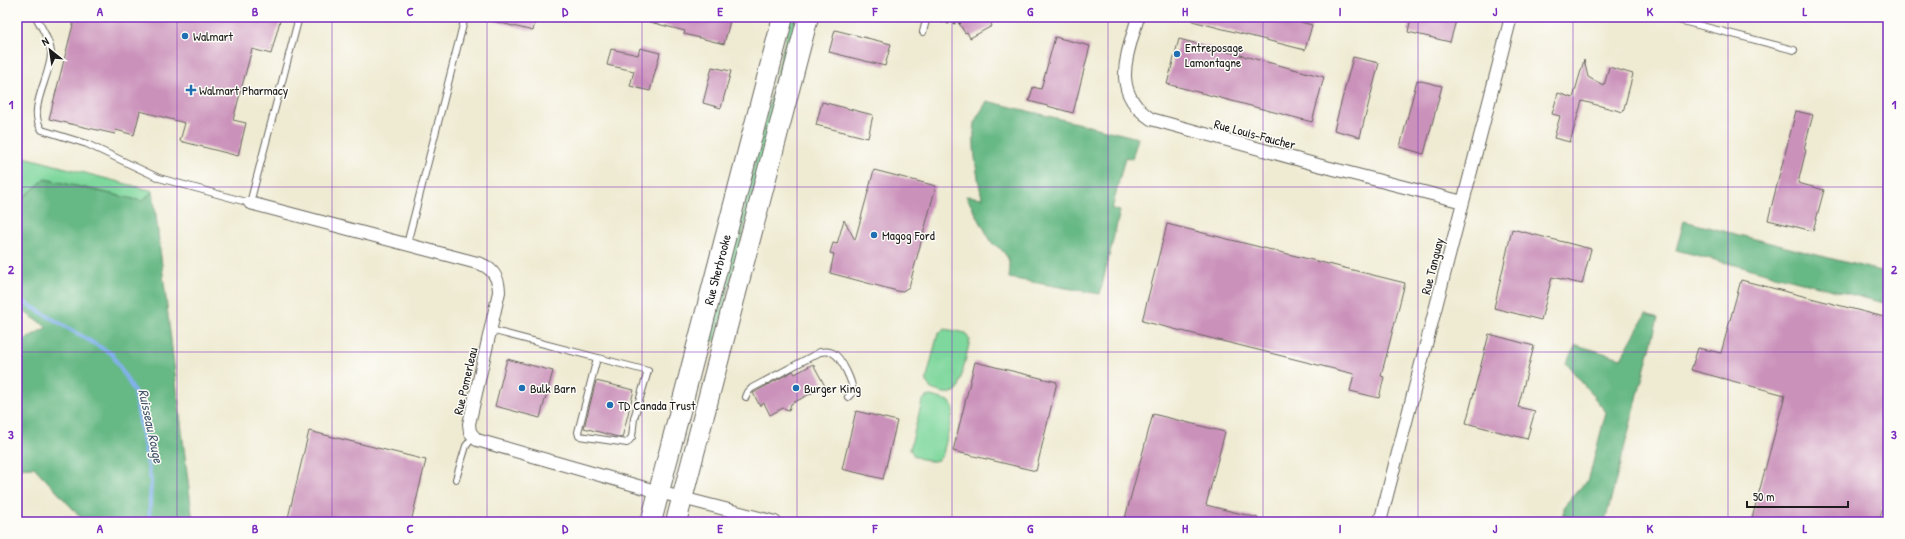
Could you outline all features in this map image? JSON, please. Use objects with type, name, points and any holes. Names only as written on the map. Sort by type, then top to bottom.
[{"type":"main road","name":"Rue Sherbrooke","points":[[651,522],[783,17]]},
{"type":"main road","name":"Rue Sherbrooke","points":[[676,522],[808,17]]},
{"type":"street","name":"Rue Louis-Faucher","points":[[1138,17],[1125,63],[1125,83],[1131,99],[1136,107],[1151,119],[1318,165],[1463,202]]},
{"type":"street","name":"Rue Tanguay","points":[[1380,522],[1511,17]]},
{"type":"street","name":"Rue Pomerleau","points":[[250,204],[481,264],[492,271],[497,280],[499,290],[469,424],[473,437]]},
{"type":"street","points":[[473,437],[481,442],[659,492],[775,522]]},
{"type":"lane","points":[[36,17],[48,40],[51,53],[36,111],[37,124],[42,130],[92,146],[159,178],[250,204],[299,17]]},
{"type":"lane","points":[[407,244],[465,17]]},
{"type":"lane","points":[[1667,17],[1794,50]]},
{"type":"lane","points":[[923,32],[927,18]]},
{"type":"lane","points":[[490,330],[648,371],[634,418],[630,440],[623,443],[607,439],[582,438],[578,432],[597,358]]},
{"type":"lane","points":[[746,397],[752,388],[820,352],[828,351],[837,356],[852,384],[852,393],[848,397]]},
{"type":"lane","points":[[456,479],[466,446],[473,437]]},
{"type":"path","points":[[927,18],[946,23],[961,22]]},
{"type":"green space","points":[[791,17],[796,17],[791,48],[715,341],[710,340]]},
{"type":"green space","points":[[987,101],[1138,138],[1132,159],[1125,157],[1112,209],[1120,211],[1100,294],[1009,278],[1010,268],[1008,258],[1001,249],[992,243],[966,196],[982,198],[975,158],[974,135],[977,117]]},
{"type":"green space","points":[[17,155],[153,191],[142,201],[45,179],[17,203]]},
{"type":"green space","points":[[45,179],[142,201],[153,191],[193,522],[85,522],[34,467],[17,468],[17,344],[47,327],[17,307],[17,203]]},
{"type":"green space","points":[[1684,221],[1888,273],[1888,304],[1676,250]]},
{"type":"green space","points":[[1646,314],[1658,318],[1605,522],[1564,522],[1564,506],[1589,478],[1606,412],[1566,363],[1576,345],[1621,358]]},
{"type":"green space","points":[[945,329],[966,333],[970,340],[959,387],[954,392],[950,393],[942,393],[931,389],[926,381],[938,333]]},
{"type":"green space","points":[[931,396],[949,401],[954,408],[943,454],[941,458],[934,461],[914,456],[910,449],[922,401],[926,397]]},
{"type":"building","points":[[75,17],[281,17],[271,54],[252,49],[233,120],[246,123],[238,156],[180,141],[185,123],[140,111],[134,135],[116,130],[115,134],[49,119]]},
{"type":"building","points":[[494,17],[536,17],[533,31],[493,21]]},
{"type":"building","points":[[647,17],[731,17],[724,44],[684,34],[685,31],[646,21]]},
{"type":"building","points":[[955,17],[988,17],[992,26],[970,38]]},
{"type":"building","points":[[1192,17],[1282,17],[1312,25],[1305,50],[1192,21]]},
{"type":"building","points":[[1411,17],[1457,17],[1450,42],[1408,32]]},
{"type":"building","points":[[835,30],[891,44],[885,66],[829,52]]},
{"type":"building","points":[[1055,37],[1090,46],[1073,113],[1029,101],[1033,87],[1041,89]]},
{"type":"building","points":[[1179,39],[1324,77],[1312,122],[1167,84]]},
{"type":"building","points":[[640,48],[660,53],[650,91],[630,86],[634,71],[607,65],[611,49],[638,55]]},
{"type":"building","points":[[1353,57],[1379,63],[1360,137],[1334,130]]},
{"type":"building","points":[[1584,60],[1588,77],[1604,86],[1609,67],[1633,74],[1623,112],[1582,101],[1570,142],[1554,138],[1560,116],[1552,114],[1558,93],[1573,98]]},
{"type":"building","points":[[712,67],[731,71],[721,108],[703,103]]},
{"type":"building","points":[[1417,80],[1442,86],[1424,154],[1400,147]]},
{"type":"building","points":[[822,102],[873,115],[868,138],[816,125]]},
{"type":"building","points":[[1796,111],[1813,115],[1804,149],[1806,150],[1798,183],[1824,190],[1813,231],[1768,220]]},
{"type":"building","points":[[874,170],[936,186],[909,287],[901,292],[830,273],[834,254],[830,253],[833,243],[837,244],[844,220],[855,240]]},
{"type":"building","points":[[1167,224],[1405,283],[1381,376],[1384,377],[1379,398],[1350,391],[1354,374],[1142,321]]},
{"type":"building","points":[[1512,229],[1591,249],[1582,284],[1552,277],[1541,320],[1494,308]]},
{"type":"building","points":[[1741,280],[1888,318],[1888,487],[1879,522],[1751,522],[1785,395],[1691,370],[1698,348],[1721,353]]},
{"type":"building","points":[[1489,334],[1534,346],[1518,407],[1535,411],[1527,439],[1466,423]]},
{"type":"building","points":[[507,359],[553,371],[540,418],[495,406]]},
{"type":"building","points":[[975,362],[1057,382],[1036,471],[953,451]]},
{"type":"building","points":[[813,364],[825,386],[791,404],[789,410],[783,408],[770,415],[764,403],[760,406],[753,393],[793,371],[795,374]]},
{"type":"building","points":[[596,381],[634,390],[622,438],[584,428]]},
{"type":"building","points":[[856,411],[897,421],[883,479],[842,469]]},
{"type":"building","points":[[1153,414],[1225,432],[1206,505],[1258,518],[1258,522],[1124,522]]},
{"type":"building","points":[[309,431],[426,460],[411,522],[287,522]]},
{"type":"waterway","name":"Ruisseau Rouge","points":[[17,298],[112,354],[134,391],[151,481],[149,522]]},
{"type":"place","name":"Walmart","points":[[185,36]]},
{"type":"place","name":"Entreposage Lamontagne","points":[[1177,54]]},
{"type":"place","name":"Walmart Pharmacy","points":[[191,90]]},
{"type":"place","name":"Magog Ford","points":[[874,235]]},
{"type":"place","name":"Bulk Barn","points":[[522,388]]},
{"type":"place","name":"Burger King","points":[[796,388]]},
{"type":"place","name":"TD Canada Trust","points":[[610,405]]}]
